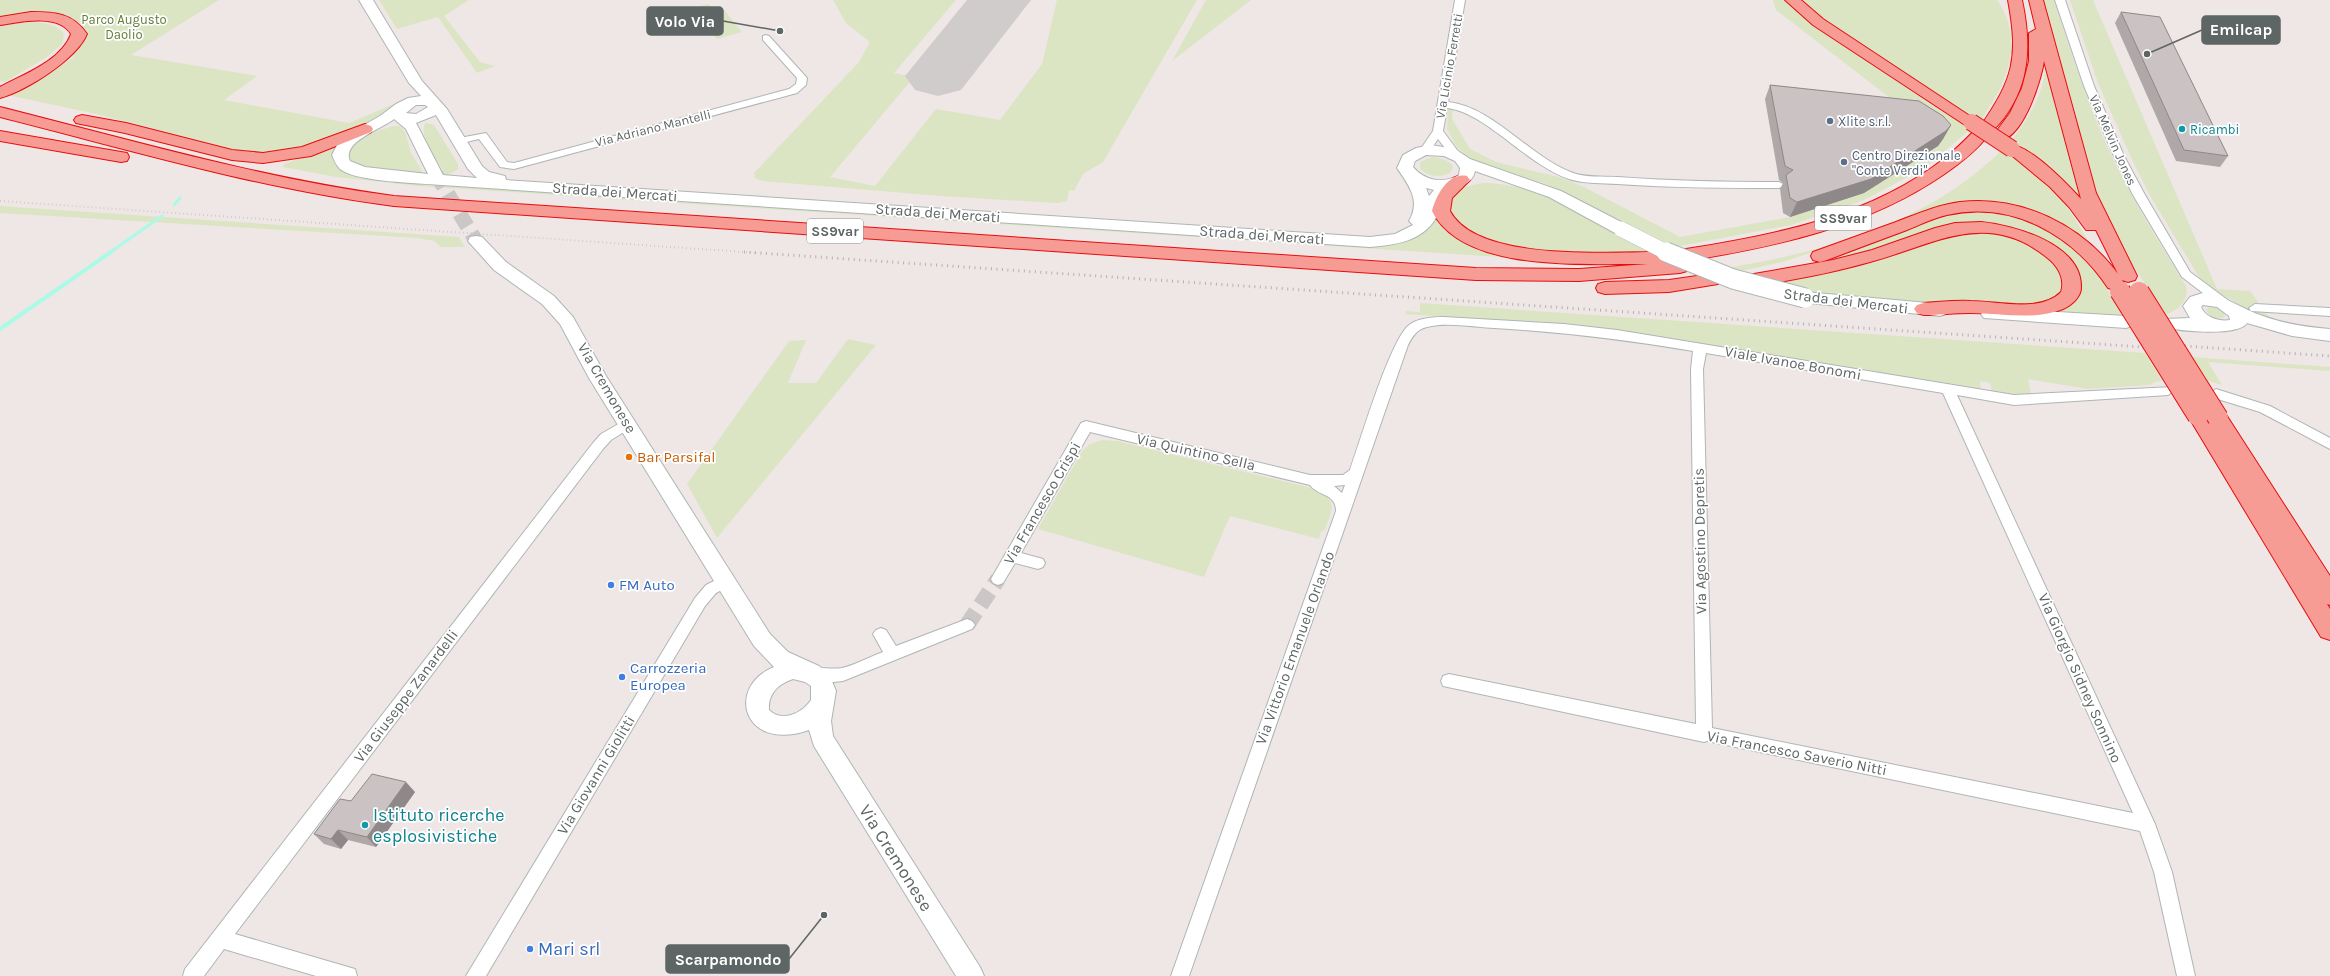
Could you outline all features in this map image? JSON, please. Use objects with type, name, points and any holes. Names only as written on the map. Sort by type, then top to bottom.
[{"type":"highway","points":[[1792,0],[1812,18],[2012,149],[2046,174],[2067,195],[2106,263],[2125,286],[2208,417],[2330,596]]},
{"type":"highway","points":[[2002,0],[2012,20],[2021,60]]},
{"type":"highway","name":"SS9var","points":[[1365,266],[1442,277],[1572,286],[1624,288],[1689,284],[1797,245],[1877,219],[1946,183],[1970,165],[2009,96],[2021,60],[2021,30],[2015,0]]},
{"type":"highway","name":"SS9var","points":[[0,112],[266,182],[339,194],[411,202],[1528,276],[1605,274],[1683,261],[1780,237],[1860,211],[1893,196],[1929,176],[2022,107],[2035,71],[2037,35],[2029,0]]},
{"type":"highway","points":[[2036,0],[2086,188],[2096,214],[2119,256],[2125,286]]},
{"type":"highway","points":[[0,21],[34,17],[53,18],[70,23],[77,28],[78,34],[76,42],[65,54],[0,93]]},
{"type":"highway","points":[[0,24],[27,20],[49,22],[63,27],[69,36],[67,44],[57,53],[0,87]]},
{"type":"highway","name":"SS9var","points":[[0,101],[277,172],[336,183],[402,191],[1474,263],[1576,264],[1661,258],[1541,258],[1509,253],[1488,246],[1458,230],[1446,219],[1441,211],[1444,197],[1458,182]]},
{"type":"highway","points":[[75,119],[126,128],[232,155],[257,158],[283,157],[305,152],[365,129]]},
{"type":"highway","points":[[0,136],[223,176],[266,182]]},
{"type":"highway","points":[[1924,309],[1971,307],[2018,309],[2045,308],[2057,304],[2069,295],[2072,280],[2063,263],[2039,244],[2004,231],[1974,227],[1948,230],[1891,250],[1828,267],[1746,278],[1816,258],[1941,212],[1961,207],[1980,207],[2017,213],[2041,221],[2063,232],[2090,252],[2125,286]]},
{"type":"highway","points":[[2208,417],[2330,630]]},
{"type":"street","points":[[366,0],[432,109]]},
{"type":"street","name":"Via Licinio Ferretti","points":[[1438,131],[1460,0]]},
{"type":"street","name":"Via Melvin Jones","points":[[2060,0],[2087,81],[2119,156],[2150,216],[2184,272],[2194,304]]},
{"type":"street","name":"Via Adriano Mantelli","points":[[455,136],[482,135],[504,164],[514,166],[607,139],[793,91],[801,84],[802,78],[766,38]]},
{"type":"street","points":[[401,110],[414,96],[416,83]]},
{"type":"street","points":[[401,110],[421,100],[432,109]]},
{"type":"street","points":[[1443,104],[1459,106],[1474,113],[1547,166],[1573,177],[1670,185],[1779,185]]},
{"type":"street","points":[[418,138],[420,123],[432,109]]},
{"type":"street","name":"Strada dei Mercati","points":[[432,109],[455,136],[478,172],[490,178],[510,181],[1364,237],[1398,232],[1409,227],[1420,217],[1424,206],[1422,198],[1409,174]]},
{"type":"street","points":[[401,110],[439,177],[456,176],[465,167],[454,144],[455,136]]},
{"type":"street","name":"Strada dei Mercati","points":[[401,110],[365,129],[353,137],[342,148],[340,158],[347,166],[372,173],[1370,242],[1394,239],[1417,229],[1428,218],[1438,194],[1445,187],[1458,182]]},
{"type":"street","points":[[1409,174],[1406,168],[1406,162],[1416,152],[1425,150],[1438,131],[1460,159],[1468,172],[1458,182]]},
{"type":"street","name":"Strada dei Mercati","points":[[1425,150],[1435,150],[1518,182],[1555,194],[1673,256],[1712,273],[1758,288],[1805,298],[1924,309],[2126,322]]},
{"type":"street","name":"Strada dei Mercati","points":[[1409,174],[1424,183],[1439,185],[1458,182],[1518,182]]},
{"type":"street","name":"Via Cremonese","points":[[476,240],[492,259],[548,300],[563,316],[627,424],[773,656],[783,662],[808,672]]},
{"type":"street","name":"Via Melvin Jones","points":[[2184,272],[2228,306]]},
{"type":"street","points":[[2301,333],[2266,325],[2228,306],[2208,300],[2194,304],[2169,320],[2276,333],[2330,335]]},
{"type":"street","points":[[2194,304],[2194,312],[2202,318],[2224,326],[2236,324],[2239,321],[2237,314],[2228,306]]},
{"type":"street","points":[[2255,308],[2330,312]]},
{"type":"street","name":"Viale Ivanoe Bonomi","points":[[1418,324],[1437,321],[1571,329],[1700,347],[1948,389],[2028,400],[2168,390]]},
{"type":"street","name":"Via Vittorio Emanuele Orlando","points":[[1180,976],[1403,342],[1410,330],[1418,324]]},
{"type":"street","name":"Via Agostino Depretis","points":[[1700,347],[1697,369],[1704,735]]},
{"type":"street","name":"Via Giorgio Sidney Sonnino","points":[[1948,389],[2146,824],[2163,872],[2186,976]]},
{"type":"street","points":[[2216,394],[2265,409],[2330,444]]},
{"type":"street","name":"Via Giuseppe Zanardelli","points":[[192,976],[598,446],[606,437],[627,424]]},
{"type":"street","name":"Via Quintino Sella","points":[[1086,426],[1307,479],[1343,480],[1353,476],[1358,469]]},
{"type":"street","name":"Via Francesco Crispi","points":[[998,579],[1086,426]]},
{"type":"street","name":"Via Quintino Sella","points":[[1307,479],[1336,494],[1343,504],[1342,515]]},
{"type":"street","points":[[1012,556],[1038,563]]},
{"type":"street","name":"Via Giovanni Giolitti","points":[[475,976],[700,602],[711,589],[726,581]]},
{"type":"street","points":[[759,694],[772,678],[793,670],[824,676],[843,674],[967,625]]},
{"type":"street","points":[[881,634],[892,654]]},
{"type":"street","points":[[762,640],[763,666],[757,704],[758,713],[764,720],[772,725],[804,732],[822,739],[820,721],[824,687],[820,679],[808,672]]},
{"type":"street","points":[[783,727],[806,722],[823,701],[831,686],[843,674]]},
{"type":"street","name":"Via Francesco Saverio Nitti","points":[[1449,681],[1704,735],[2146,824]]},
{"type":"street","name":"Via Cremonese","points":[[822,739],[971,976]]},
{"type":"street","points":[[221,939],[348,976]]},
{"type":"green space","name":"Parco Augusto Daolio","points":[[0,0],[219,0],[131,55],[257,76],[224,100],[349,123],[396,103],[362,126],[344,135],[324,142],[284,151],[243,152],[92,113],[7,95],[29,85],[74,57],[70,56],[82,44],[86,32],[81,24],[72,19],[60,16],[34,15],[0,18]]},
{"type":"green space","points":[[379,0],[469,0],[444,16],[480,62],[495,66],[477,73],[438,17],[397,29]]},
{"type":"green space","points":[[833,0],[956,0],[894,73],[914,77],[830,177],[875,186],[936,109],[1000,120],[1042,64],[1057,0],[1197,0],[1103,162],[1083,174],[1074,191],[1069,190],[1067,201],[1058,203],[940,196],[762,181],[755,178],[754,173],[859,62],[870,42],[846,23]]},
{"type":"green space","points":[[1206,0],[1251,0],[1172,61]]},
{"type":"green space","points":[[1773,0],[1786,0],[1804,17],[1971,129],[1923,169],[1864,200],[1791,225],[1675,247],[1544,183],[1514,176],[1469,159],[1457,147],[1447,129],[1448,108],[1453,109],[1452,119],[1470,149],[1496,162],[1559,177],[1584,187],[1680,237],[1790,217],[1829,204],[1912,115],[1776,10]]},
{"type":"green space","points":[[1799,0],[1997,0],[2006,16],[2010,32],[2011,48],[2009,63],[2004,79],[1989,108],[1979,122],[1820,18]]},
{"type":"green space","points":[[2039,0],[2054,0],[2084,88],[2110,152],[2128,188],[2186,286],[2186,296],[2182,304],[2170,313],[2165,315],[2117,241],[2099,210]]},
{"type":"green space","points":[[2070,0],[2093,0],[2217,289],[2250,291],[2269,317],[2274,318],[2277,322],[2249,310],[2212,289],[2199,277],[2152,199],[2133,162],[2098,83]]},
{"type":"green space","points":[[708,4],[713,10],[681,19],[676,12]]},
{"type":"green space","points":[[724,10],[742,32],[717,39],[700,17]]},
{"type":"green space","points":[[35,22],[56,27],[64,34],[62,44],[47,57],[5,82],[0,81],[0,26]]},
{"type":"green space","points":[[2046,62],[2090,213],[2010,142],[2029,115],[2039,95],[2045,74]]},
{"type":"green space","points":[[425,123],[434,125],[458,164],[458,169],[447,176],[430,150],[424,136]]},
{"type":"green space","points":[[393,126],[400,126],[405,132],[411,153],[423,173],[415,174],[372,169],[349,162],[346,151],[359,137]]},
{"type":"green space","points":[[334,147],[334,161],[341,168],[1363,246],[1395,244],[1415,238],[1431,225],[1436,215],[1500,255],[1500,257],[419,186],[336,177],[283,167],[284,164]]},
{"type":"green space","points":[[2002,150],[2032,169],[2062,199],[2090,243],[2062,227],[1985,204],[1842,243],[1782,262],[1731,273],[1721,269],[1797,254],[1835,244],[1872,231],[1907,216],[1941,197],[1973,175]]},
{"type":"green space","points":[[1432,157],[1441,158],[1449,162],[1453,167],[1450,173],[1442,176],[1434,176],[1423,171],[1420,168],[1420,162]]},
{"type":"green space","points":[[1482,183],[1527,189],[1548,197],[1569,207],[1649,252],[1581,255],[1558,254],[1513,248],[1492,242],[1468,231],[1449,216],[1448,199],[1460,188]]},
{"type":"green space","points":[[0,206],[459,237],[465,247],[441,247],[434,241],[418,238],[0,213]]},
{"type":"green space","points":[[1985,211],[2016,216],[2064,236],[2097,271],[2122,315],[2051,312],[2078,275],[1999,226],[1777,272],[1823,260],[1952,212]]},
{"type":"green space","points":[[1964,231],[2000,235],[2023,241],[2034,246],[2056,262],[2060,268],[2066,285],[2057,299],[2031,305],[1885,301],[1811,292],[1764,283]]},
{"type":"green space","points":[[1420,303],[2145,353],[2162,381],[2155,382],[2150,385],[2088,389],[2028,379],[2031,395],[1992,392],[1990,383],[1980,381],[1981,390],[1605,328],[1405,314],[1406,311],[1420,312]]},
{"type":"green space","points":[[2209,307],[2217,308],[2224,312],[2225,317],[2220,318],[2211,316],[2206,310]]},
{"type":"green space","points":[[848,339],[876,345],[717,538],[687,484],[789,341],[806,340],[788,383],[816,383]]},
{"type":"green space","points":[[2192,357],[2330,367],[2330,371],[2208,362],[2222,385],[2208,381]]},
{"type":"green space","points":[[1102,440],[1117,441],[1316,489],[1328,498],[1332,506],[1325,530],[1321,531],[1319,539],[1230,516],[1204,577],[1038,529],[1082,451],[1090,444]]},
{"type":"building","points":[[2121,12],[2160,17],[2228,156],[2184,150]]},
{"type":"building","name":"Centro Direzionale \"Conte Verdi\"","points":[[1770,85],[1919,101],[1943,116],[1951,125],[1946,131],[1871,179],[1797,202],[1790,198],[1786,175],[1793,170],[1785,166]]},
{"type":"building","points":[[372,774],[406,782],[367,837],[338,830],[331,839],[314,834],[340,799],[351,801]]},
{"type":"waterway","points":[[174,205],[180,198]]},
{"type":"waterway","points":[[109,253],[162,216]]},
{"type":"waterway","points":[[0,329],[111,252]]},
{"type":"runway","points":[[938,76],[1000,0]]},
{"type":"tunnel","points":[[436,174],[476,241]]},
{"type":"tunnel","points":[[967,625],[998,579]]},
{"type":"railway","points":[[0,201],[758,253]]},
{"type":"railway","points":[[744,252],[2142,347]]},
{"type":"railway","points":[[2185,346],[2330,356]]},
{"type":"place","name":"Volo Via","points":[[780,31]]},
{"type":"place","name":"Emilcap","points":[[2147,54]]},
{"type":"place","name":"Xlite s.r.l.","points":[[1830,121]]},
{"type":"place","name":"Ricambi","points":[[2182,129]]},
{"type":"place","name":"Centro Direzionale \"Conte Verdi\"","points":[[1844,162]]},
{"type":"place","name":"Bar Parsifal","points":[[629,457]]},
{"type":"place","name":"FM Auto","points":[[611,585]]},
{"type":"place","name":"Carrozzeria Europea","points":[[622,677]]},
{"type":"place","name":"Istituto ricerche esplosivistiche","points":[[365,825]]},
{"type":"place","name":"Scarpamondo","points":[[824,915]]},
{"type":"place","name":"Mari srl","points":[[530,949]]}]
